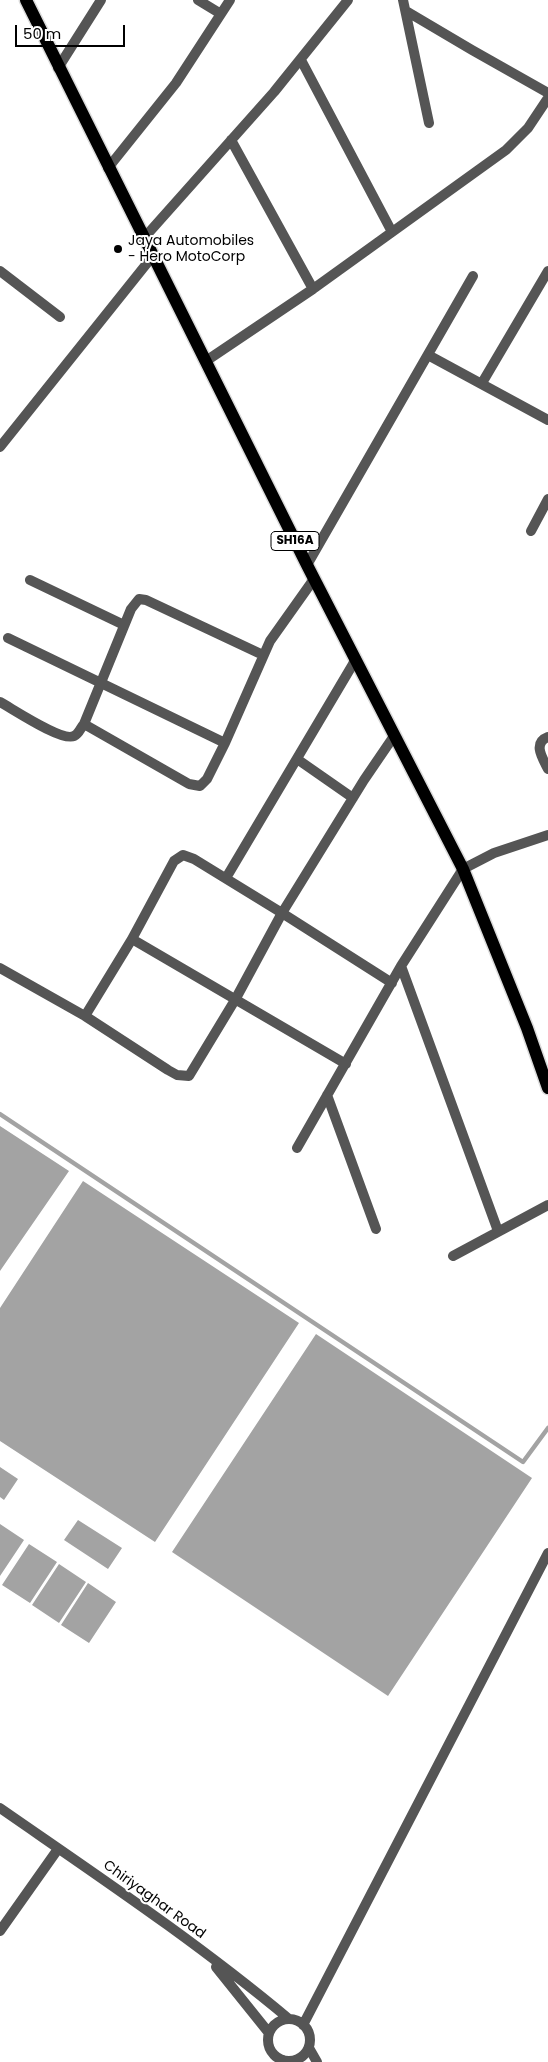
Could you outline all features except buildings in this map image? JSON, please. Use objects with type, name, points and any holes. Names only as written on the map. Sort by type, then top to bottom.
[{"type":"main road","name":"SH16A","points":[[26,0],[152,257],[463,869],[527,1028],[548,1088]]},
{"type":"street","points":[[58,68],[101,0]]},
{"type":"street","points":[[198,0],[222,14]]},
{"type":"street","points":[[108,168],[176,82],[230,0]]},
{"type":"street","points":[[144,238],[301,60],[348,0]]},
{"type":"street","points":[[403,0],[429,123]]},
{"type":"street","points":[[406,10],[548,93]]},
{"type":"street","points":[[301,60],[392,232]]},
{"type":"street","points":[[206,361],[313,290],[515,142],[528,128],[548,98]]},
{"type":"street","points":[[231,140],[313,290]]},
{"type":"street","points":[[0,447],[152,257]]},
{"type":"street","points":[[0,271],[60,316]]},
{"type":"street","points":[[482,383],[548,271]]},
{"type":"street","points":[[307,565],[473,276]]},
{"type":"street","points":[[428,355],[548,420]]},
{"type":"street","points":[[531,530],[548,499]]},
{"type":"street","points":[[84,724],[194,786],[200,786],[207,779],[225,743],[263,655],[277,630],[314,579]]},
{"type":"street","points":[[30,580],[124,625]]},
{"type":"street","points":[[0,702],[46,728],[65,736],[74,736],[84,724],[99,682],[124,625],[136,601],[140,599],[146,600],[263,655]]},
{"type":"street","points":[[8,638],[225,743]]},
{"type":"street","points":[[226,878],[356,659]]},
{"type":"street","points":[[0,968],[85,1016],[168,1070],[186,1077],[192,1074],[282,913],[394,736]]},
{"type":"street","points":[[548,738],[542,740],[539,746],[548,769]]},
{"type":"street","points":[[297,759],[353,798]]},
{"type":"street","points":[[297,1148],[401,966],[463,869],[494,853],[548,834]]},
{"type":"street","points":[[85,1016],[132,939],[177,858],[184,855],[226,878],[392,983]]},
{"type":"street","points":[[132,939],[346,1064]]},
{"type":"street","points":[[401,966],[498,1231]]},
{"type":"street","points":[[327,1095],[376,1229]]},
{"type":"street","points":[[454,1256],[548,1205]]},
{"type":"street","points":[[304,2025],[548,1553]]},
{"type":"street","name":"Chiriyaghar Road","points":[[0,1808],[154,1916],[289,2019]]},
{"type":"street","points":[[0,1930],[58,1849]]},
{"type":"street","points":[[207,1956],[270,2033]]},
{"type":"street","points":[[289,2019],[296,2020],[304,2025],[310,2040],[309,2048],[304,2055],[298,2059],[286,2061],[274,2056],[268,2041],[274,2026],[280,2021],[289,2019]]},
{"type":"street","points":[[309,2048],[317,2062]]},
{"type":"shaded area","points":[[0,1126],[69,1171],[0,1271]]},
{"type":"shaded area","points":[[83,1181],[299,1323],[155,1542],[0,1441],[0,1308]]},
{"type":"shaded area","points":[[316,1334],[532,1478],[388,1696],[172,1552]]},
{"type":"shaded area","points":[[0,1467],[18,1479],[4,1500],[0,1497]]},
{"type":"shaded area","points":[[78,1520],[122,1548],[108,1569],[64,1540]]},
{"type":"shaded area","points":[[0,1524],[24,1540],[0,1576]]},
{"type":"shaded area","points":[[29,1544],[57,1562],[30,1603],[2,1585]]},
{"type":"shaded area","points":[[59,1564],[86,1582],[59,1623],[32,1605]]},
{"type":"shaded area","points":[[88,1583],[116,1602],[89,1643],[61,1625]]},
{"type":"waterway","points":[[0,1114],[523,1462],[548,1428]]},
{"type":"place","name":"Jaya Automobiles - Hero MotoCorp","points":[[118,249]]}]
